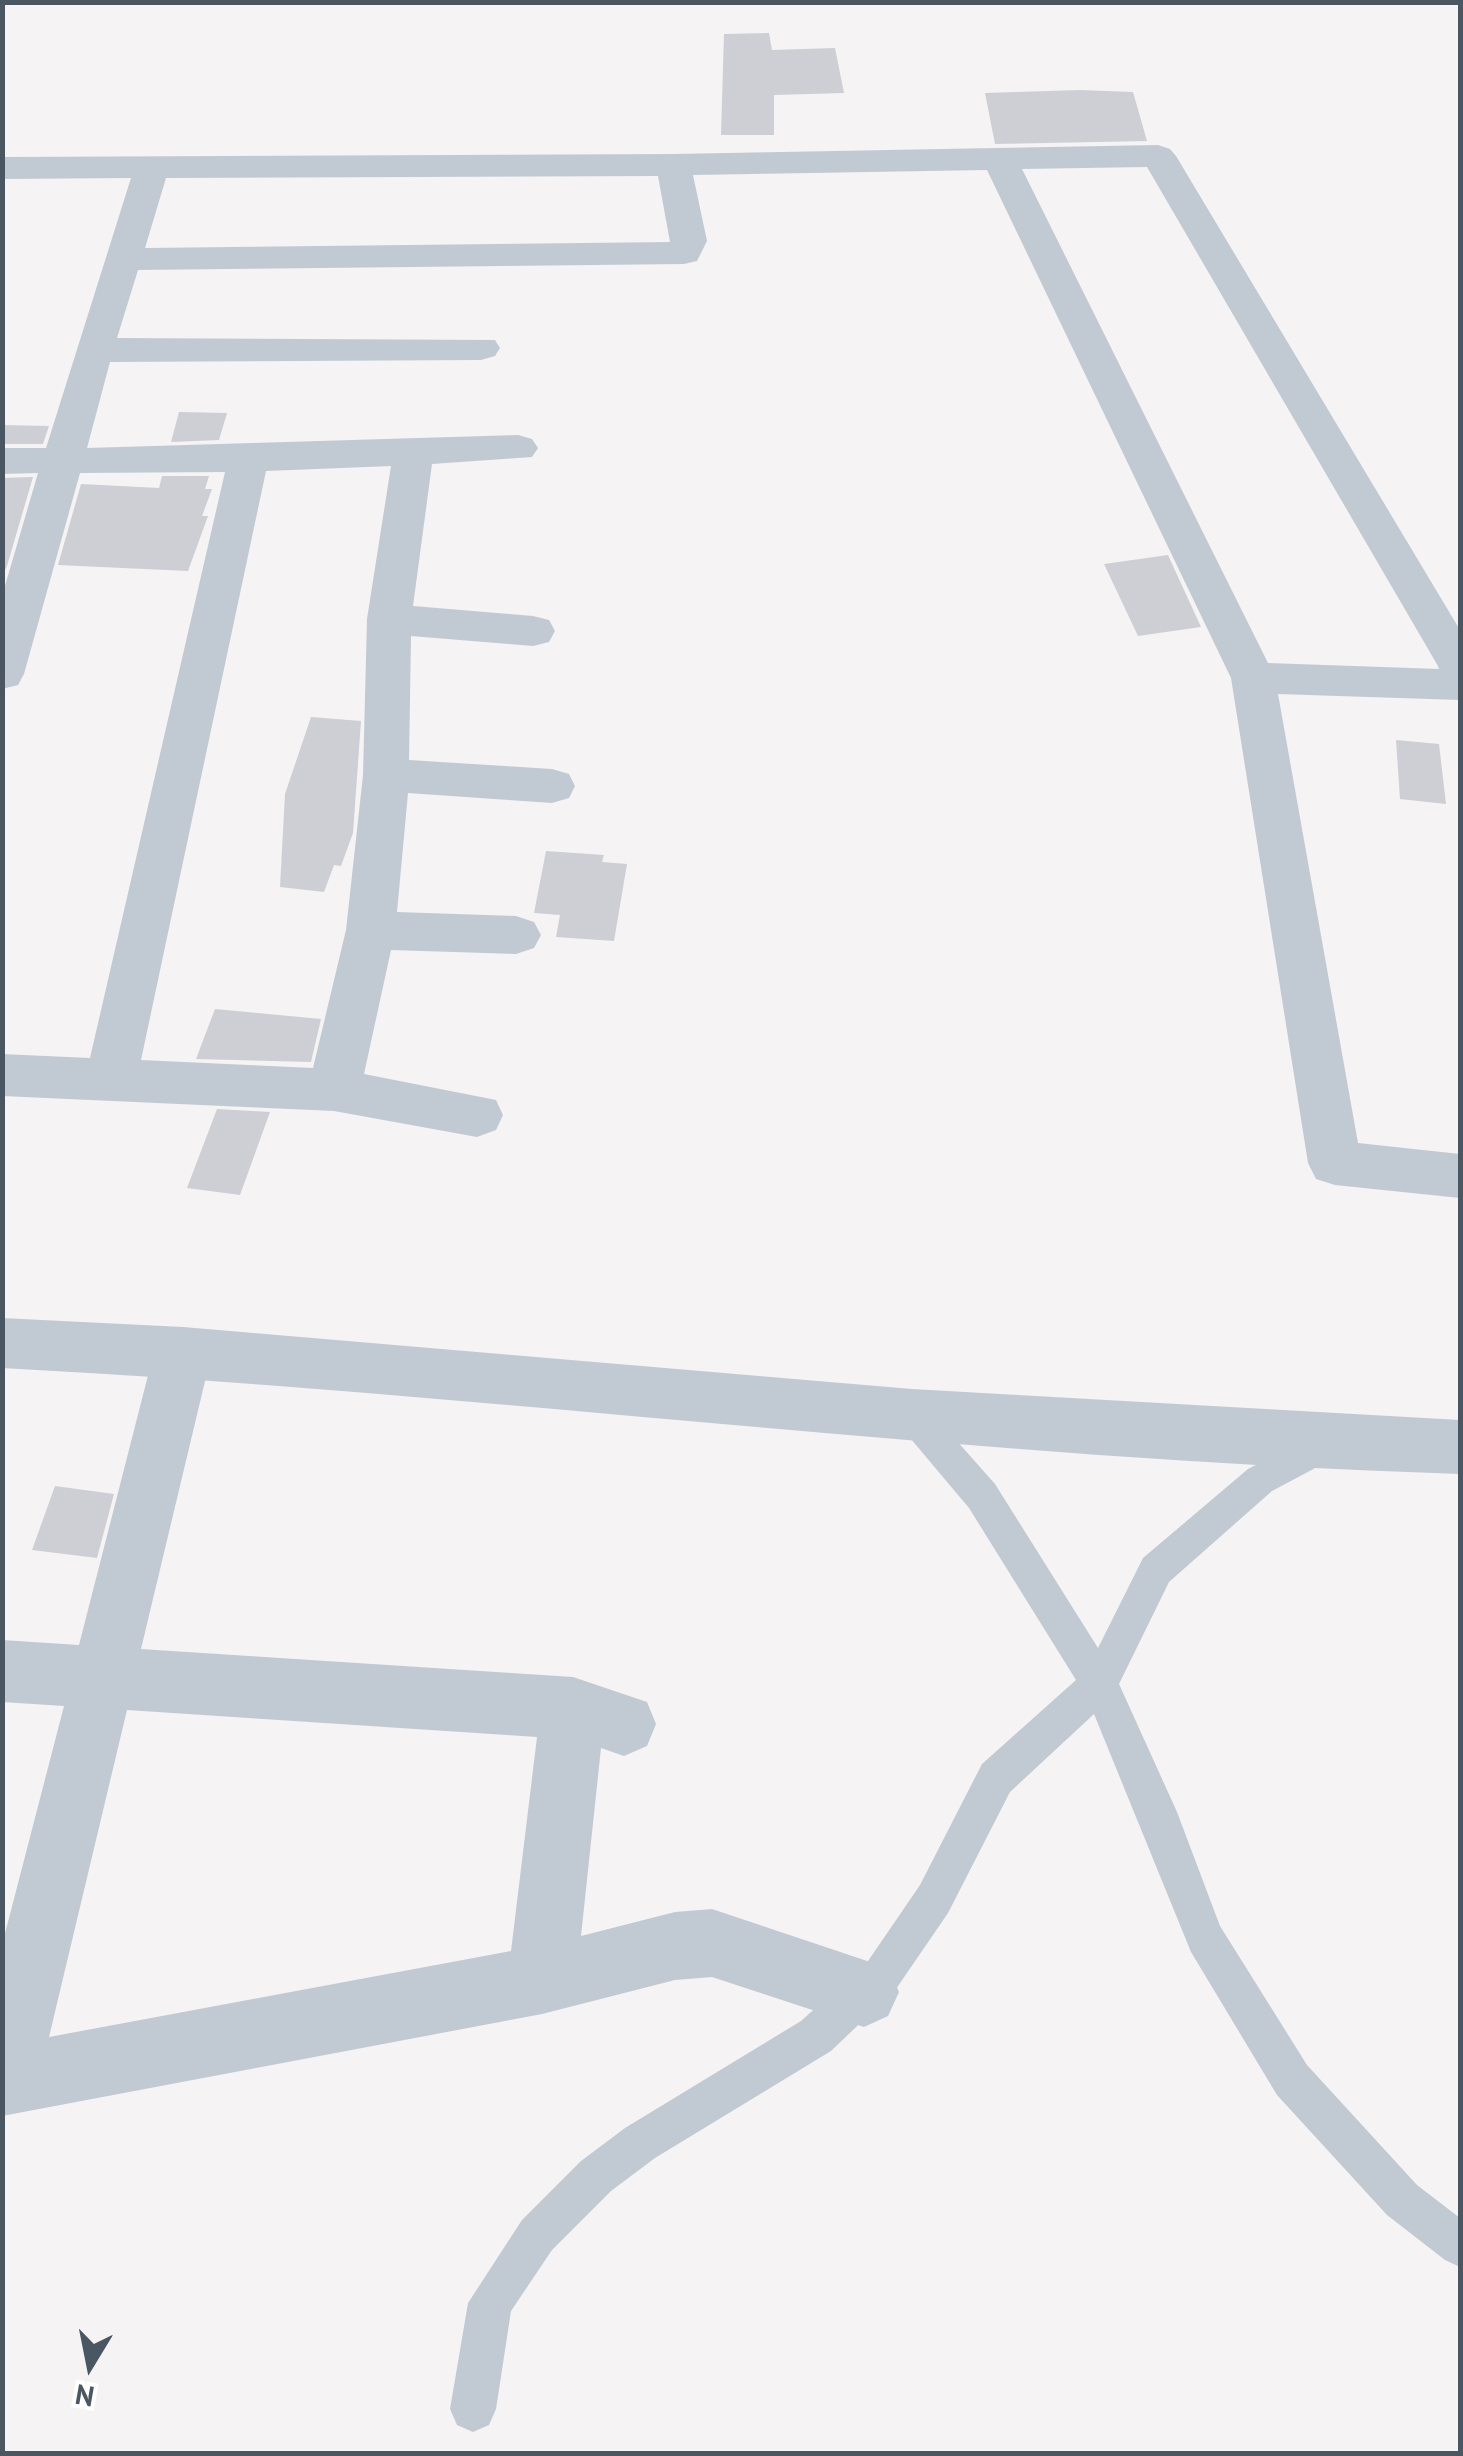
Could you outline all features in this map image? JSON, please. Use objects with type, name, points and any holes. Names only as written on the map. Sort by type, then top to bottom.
[{"type":"street","points":[[2,168],[673,166],[1158,156],[1460,666]]},
{"type":"street","points":[[1001,162],[1253,678],[1335,1163],[1460,1176]]},
{"type":"street","points":[[123,259],[684,253],[689,242],[673,166]]},
{"type":"street","points":[[2,674],[94,350],[151,170]]},
{"type":"street","points":[[94,350],[480,348]]},
{"type":"street","points":[[2,461],[248,459],[518,448]]},
{"type":"street","points":[[334,1090],[371,930],[386,774],[389,619],[413,454]]},
{"type":"street","points":[[111,1079],[248,459]]},
{"type":"street","points":[[389,619],[533,631]]},
{"type":"street","points":[[1253,678],[1460,684]]},
{"type":"street","points":[[386,774],[552,786]]},
{"type":"street","points":[[371,930],[516,935]]},
{"type":"street","points":[[2,1075],[334,1090],[477,1115]]},
{"type":"street","points":[[2,1342],[183,1352],[912,1415],[1460,1448]]},
{"type":"street","points":[[183,1352],[3,2081],[542,1980],[675,1946],[712,1943],[864,1992]]},
{"type":"street","points":[[2,1671],[598,1716],[542,1980]]},
{"type":"lane","points":[[912,1415],[982,1496],[1100,1684],[1163,1826],[1205,1938],[1292,2080],[1402,2200],[1460,2244]]},
{"type":"lane","points":[[473,2409],[490,2303],[537,2235],[596,2176],[640,2143],[816,2036],[882,1975],[934,1899],[996,1778],[1100,1684],[1156,1570],[1260,1480],[1338,1438]]},
{"type":"building","points":[[769,33],[772,50],[835,48],[844,93],[774,95],[774,135],[721,135],[724,34]]},
{"type":"building","points":[[1133,92],[1147,141],[995,144],[985,93]]},
{"type":"building","points":[[179,412],[227,413],[219,440],[171,442]]},
{"type":"building","points":[[2,425],[49,426],[43,444],[2,444]]},
{"type":"building","points":[[162,476],[209,476],[205,489],[212,489],[202,516],[208,516],[188,571],[58,565],[81,484],[159,488]]},
{"type":"building","points":[[33,477],[7,566],[2,576],[2,478]]},
{"type":"building","points":[[1168,555],[1201,627],[1138,636],[1104,564]]},
{"type":"building","points":[[311,717],[361,721],[353,833],[341,866],[334,865],[324,892],[280,887],[285,794]]},
{"type":"building","points":[[1396,740],[1439,744],[1446,804],[1400,799]]},
{"type":"building","points":[[546,851],[604,855],[602,862],[627,864],[614,941],[556,937],[560,915],[534,913]]},
{"type":"building","points":[[215,1009],[321,1019],[311,1062],[196,1059]]},
{"type":"building","points":[[217,1109],[270,1112],[240,1195],[187,1188]]},
{"type":"building","points":[[55,1486],[114,1494],[97,1558],[32,1550]]}]
